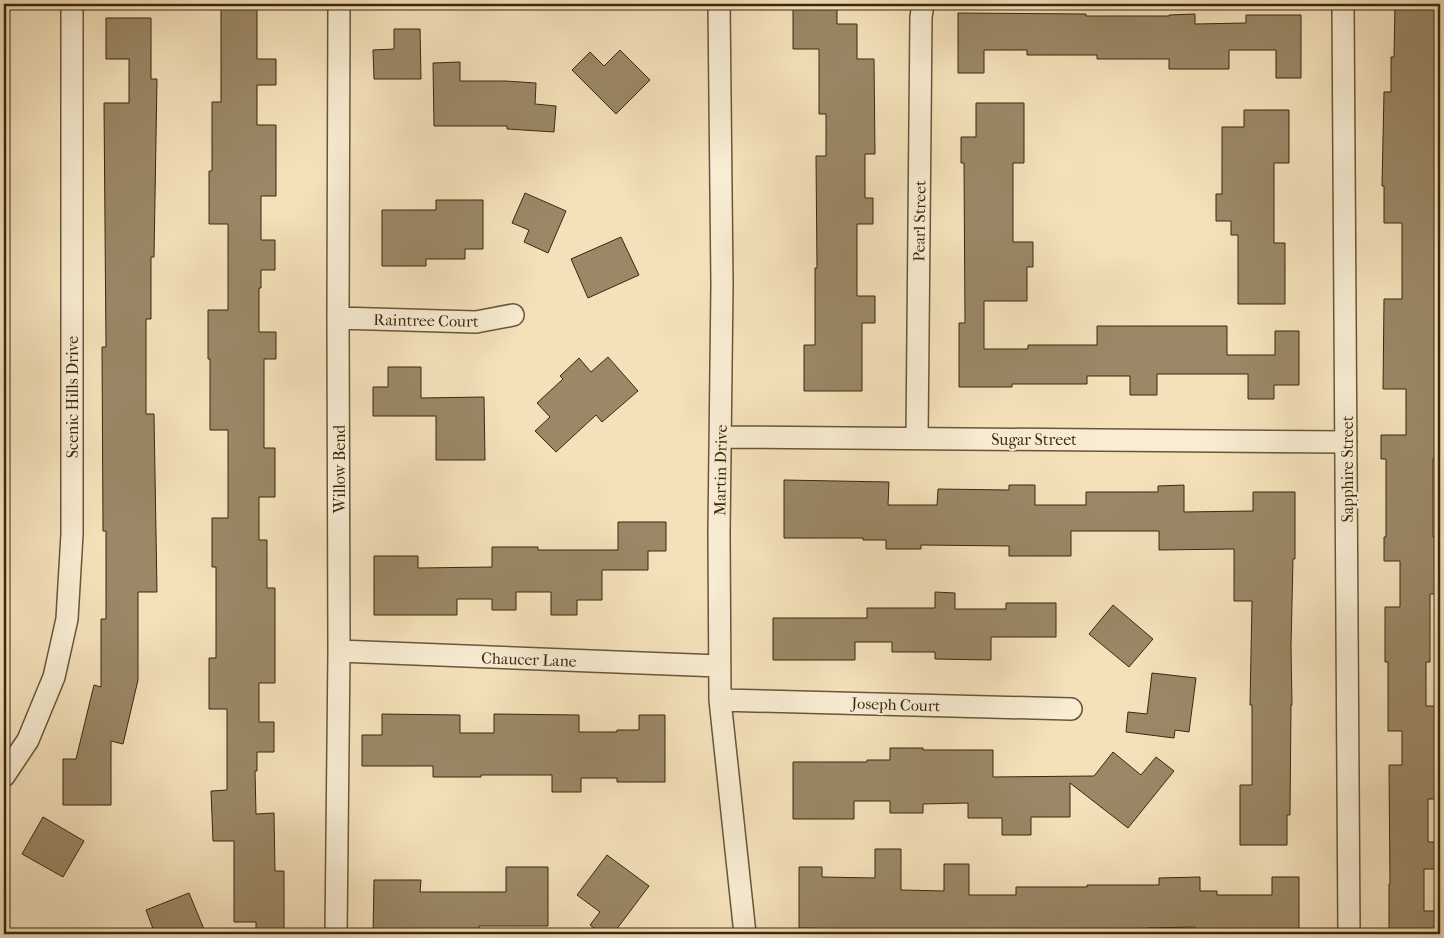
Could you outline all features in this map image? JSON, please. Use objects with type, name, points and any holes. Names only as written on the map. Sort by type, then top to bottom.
[{"type":"street","name":"Scenic Hills Drive","points":[[4,776],[28,740],[54,677],[67,619],[72,534],[72,4]]},
{"type":"street","name":"Willow Bend","points":[[336,934],[339,651],[338,318],[340,4]]},
{"type":"street","name":"Martin Drive","points":[[719,4],[722,284],[719,666],[720,700],[745,934]]},
{"type":"street","name":"Pearl Street","points":[[917,438],[921,17],[923,4]]},
{"type":"street","name":"Sapphire Street","points":[[1343,4],[1349,934]]},
{"type":"street","name":"Raintree Court","points":[[338,318],[476,322],[514,315]]},
{"type":"street","name":"Sugar Street","points":[[721,437],[1346,442]]},
{"type":"street","name":"Chaucer Lane","points":[[339,651],[719,666]]},
{"type":"street","name":"Joseph Court","points":[[720,700],[1071,709]]},
{"type":"building","points":[[221,4],[257,4],[257,59],[276,59],[276,85],[257,85],[257,125],[276,125],[276,196],[261,196],[261,240],[275,240],[275,270],[261,270],[261,288],[259,288],[259,332],[276,332],[276,359],[264,359],[264,448],[275,448],[275,497],[259,497],[259,540],[267,540],[267,588],[275,588],[275,683],[259,683],[259,722],[274,722],[274,752],[257,752],[257,771],[255,771],[256,814],[274,813],[275,871],[284,871],[284,934],[256,934],[256,922],[234,922],[234,841],[213,841],[211,791],[227,790],[227,709],[209,709],[209,658],[216,658],[216,567],[212,567],[212,518],[228,518],[228,430],[210,430],[210,359],[208,359],[208,310],[228,310],[228,224],[209,224],[209,171],[212,171],[212,102],[221,102]]},
{"type":"building","points":[[793,4],[837,4],[837,24],[857,24],[857,59],[874,59],[875,154],[865,154],[865,198],[873,198],[873,224],[857,224],[857,296],[875,296],[875,323],[862,323],[862,391],[804,391],[804,345],[815,345],[815,268],[817,268],[816,156],[826,156],[826,114],[819,114],[819,49],[793,49]]},
{"type":"building","points":[[1395,4],[1440,4],[1440,459],[1433,459],[1433,537],[1440,537],[1440,594],[1430,594],[1430,662],[1426,662],[1426,706],[1440,706],[1440,799],[1428,799],[1428,842],[1440,842],[1440,869],[1424,869],[1424,911],[1440,911],[1440,934],[1389,934],[1389,765],[1402,765],[1402,731],[1388,731],[1388,662],[1385,662],[1385,607],[1400,607],[1400,561],[1384,561],[1384,537],[1386,537],[1386,459],[1381,459],[1381,435],[1406,435],[1406,389],[1383,389],[1384,299],[1402,299],[1402,223],[1384,223],[1384,186],[1382,186],[1384,92],[1391,92],[1391,57],[1394,57]]},
{"type":"building","points":[[958,13],[1086,14],[1086,16],[1169,16],[1195,14],[1195,24],[1246,23],[1246,15],[1301,15],[1301,78],[1276,78],[1276,50],[1229,50],[1229,69],[1169,69],[1169,59],[1097,59],[1097,55],[1027,55],[1027,50],[984,50],[984,73],[958,73]]},
{"type":"building","points":[[106,18],[151,18],[151,79],[157,79],[154,257],[151,257],[151,319],[146,319],[146,414],[154,414],[157,592],[138,592],[138,680],[123,744],[111,741],[111,805],[63,805],[63,759],[76,759],[94,685],[101,687],[101,619],[106,619],[106,531],[103,531],[102,347],[106,347],[104,103],[129,103],[129,59],[106,59]]},
{"type":"building","points":[[394,29],[420,29],[421,79],[374,79],[373,50],[394,49]]},
{"type":"building","points":[[620,50],[650,80],[616,114],[572,70],[590,52],[604,66]]},
{"type":"building","points":[[460,62],[460,81],[536,83],[535,104],[556,106],[554,132],[507,129],[507,126],[434,126],[433,63]]},
{"type":"building","points":[[976,103],[1024,103],[1024,163],[1013,163],[1013,242],[1033,242],[1033,267],[1027,267],[1027,301],[984,301],[984,349],[1028,349],[1028,345],[1097,345],[1097,326],[1227,326],[1227,355],[1275,355],[1275,331],[1299,331],[1299,385],[1274,385],[1274,399],[1248,399],[1248,374],[1157,374],[1157,395],[1130,395],[1130,376],[1087,376],[1087,384],[1012,384],[1012,387],[959,387],[959,323],[965,323],[964,163],[961,163],[961,137],[976,137]]},
{"type":"building","points":[[1244,110],[1289,110],[1289,163],[1274,163],[1274,243],[1285,243],[1285,304],[1238,304],[1238,235],[1231,235],[1231,221],[1216,221],[1216,194],[1222,194],[1222,127],[1244,127]]},
{"type":"building","points":[[525,193],[566,211],[548,253],[524,242],[529,230],[512,223]]},
{"type":"building","points":[[436,200],[483,200],[483,249],[465,249],[465,259],[426,259],[426,266],[382,266],[382,210],[436,210]]},
{"type":"building","points":[[621,237],[639,275],[588,298],[571,259]]},
{"type":"building","points":[[608,357],[638,391],[602,422],[596,415],[556,452],[535,431],[550,417],[537,403],[563,379],[560,376],[579,358],[591,372]]},
{"type":"building","points":[[388,367],[421,367],[421,398],[484,397],[485,460],[436,460],[436,416],[373,416],[373,387],[388,387]]},
{"type":"building","points":[[784,480],[889,482],[888,505],[937,505],[938,489],[1009,490],[1009,485],[1035,485],[1035,505],[1086,505],[1086,492],[1158,492],[1158,486],[1184,485],[1184,512],[1253,511],[1253,492],[1295,492],[1295,559],[1293,559],[1291,646],[1290,815],[1287,815],[1287,845],[1240,845],[1240,785],[1252,785],[1252,705],[1250,705],[1252,601],[1234,601],[1234,549],[1159,550],[1159,531],[1071,531],[1071,556],[1009,556],[1009,546],[921,545],[921,549],[886,549],[886,540],[863,540],[863,538],[784,538]]},
{"type":"building","points":[[618,522],[666,522],[666,551],[648,551],[648,570],[602,570],[602,600],[577,600],[577,615],[551,615],[551,592],[516,592],[516,610],[492,610],[492,599],[457,599],[457,615],[374,615],[374,556],[418,556],[418,568],[492,567],[492,547],[538,547],[538,550],[618,550]]},
{"type":"building","points":[[935,592],[955,593],[955,609],[1006,609],[1006,603],[1056,603],[1056,637],[991,637],[991,660],[935,659],[935,652],[892,652],[892,642],[855,642],[855,660],[773,660],[773,618],[867,618],[867,608],[935,608]]},
{"type":"building","points":[[1113,605],[1153,639],[1129,667],[1089,634]]},
{"type":"building","points":[[1152,673],[1196,678],[1189,732],[1175,730],[1174,738],[1126,732],[1128,712],[1147,714]]},
{"type":"building","points":[[382,714],[460,715],[460,733],[494,733],[494,714],[579,715],[579,732],[639,730],[639,715],[665,715],[665,782],[617,782],[617,778],[581,778],[581,792],[552,792],[552,775],[433,777],[433,766],[362,766],[362,735],[382,735]]},
{"type":"building","points":[[890,748],[993,750],[993,777],[1094,776],[1113,752],[1141,775],[1156,757],[1174,771],[1128,828],[1070,783],[1070,817],[1031,817],[1031,835],[1002,835],[1002,818],[968,818],[968,803],[923,804],[923,813],[890,813],[890,801],[854,801],[854,819],[793,819],[793,762],[867,762],[867,760],[890,760]]},
{"type":"building","points":[[43,817],[84,841],[63,877],[22,854]]},
{"type":"building","points":[[875,849],[901,849],[901,890],[944,891],[944,864],[969,864],[969,895],[1016,895],[1016,887],[1159,885],[1159,878],[1200,877],[1200,891],[1217,891],[1217,895],[1272,895],[1272,877],[1299,877],[1299,934],[1195,933],[1195,927],[1147,928],[1147,931],[997,930],[997,932],[799,928],[799,867],[822,867],[822,877],[875,878]]},
{"type":"building","points":[[607,855],[649,886],[613,934],[602,934],[590,925],[600,912],[577,895]]},
{"type":"building","points":[[506,867],[548,867],[548,926],[479,926],[479,934],[373,934],[374,880],[421,880],[420,892],[506,892]]},
{"type":"building","points":[[189,893],[206,934],[155,934],[146,910]]}]
